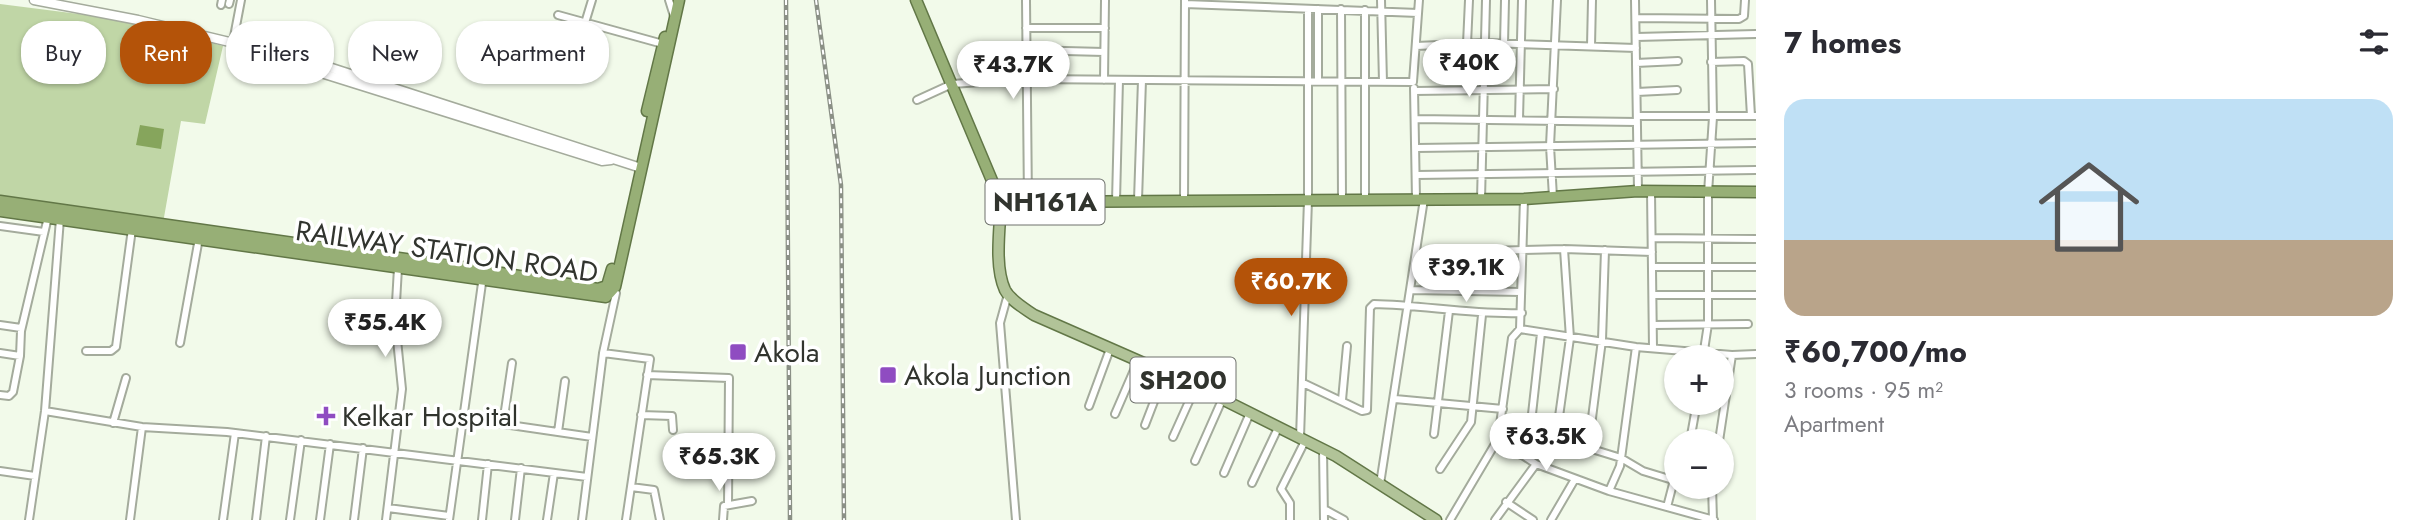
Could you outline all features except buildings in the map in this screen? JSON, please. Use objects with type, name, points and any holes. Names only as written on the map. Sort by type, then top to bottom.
[{"type":"highway","name":"NH161A","points":[[916,0],[1001,202],[1524,199],[1638,191],[1756,192]]},
{"type":"highway","name":"RAILWAY STATION ROAD","points":[[0,211],[48,217],[61,215],[483,275],[596,298],[606,297],[674,20],[675,1]]},
{"type":"highway","name":"RAILWAY STATION ROAD","points":[[638,167],[663,44],[674,20]]},
{"type":"highway","name":"RAILWAY STATION ROAD","points":[[0,201],[132,229],[200,235],[398,268],[483,275]]},
{"type":"main road","points":[[1001,202],[1000,259],[1008,293]]},
{"type":"main road","name":"SH200","points":[[1008,293],[1034,315],[1196,386],[1323,449],[1436,520]]},
{"type":"street","points":[[34,0],[226,40]]},
{"type":"street","points":[[237,21],[241,0]]},
{"type":"street","points":[[586,21],[592,0]]},
{"type":"street","points":[[1026,0],[1028,202]]},
{"type":"street","points":[[1104,80],[1105,0]]},
{"type":"street","points":[[1381,0],[1383,82]]},
{"type":"street","points":[[1380,484],[1412,290],[1420,200],[1416,175],[1413,82],[1419,0]]},
{"type":"street","points":[[1467,44],[1469,0]]},
{"type":"street","points":[[1481,199],[1486,0]]},
{"type":"street","points":[[1504,0],[1504,44]]},
{"type":"street","points":[[1518,118],[1522,0]]},
{"type":"street","points":[[1553,197],[1550,146],[1557,0]]},
{"type":"street","points":[[1591,46],[1592,0]]},
{"type":"street","points":[[1635,0],[1638,191]]},
{"type":"street","points":[[1705,345],[1708,193],[1713,117],[1711,0]]},
{"type":"street","points":[[1636,18],[1743,17],[1745,0]]},
{"type":"street","points":[[1184,201],[1185,2],[1418,13]]},
{"type":"street","points":[[1290,520],[1290,503],[1281,489],[1302,440],[1308,200],[1308,9]]},
{"type":"street","points":[[1318,9],[1318,80]]},
{"type":"street","points":[[1341,9],[1342,200]]},
{"type":"street","points":[[1365,10],[1366,200]]},
{"type":"street","points":[[558,15],[578,21]]},
{"type":"street","points":[[1026,29],[1105,28]]},
{"type":"street","points":[[609,29],[663,44]]},
{"type":"street","points":[[1636,37],[1756,34]]},
{"type":"street","points":[[1416,46],[1520,43],[1636,48]]},
{"type":"street","points":[[1026,50],[1104,52]]},
{"type":"street","points":[[1636,63],[1678,61]]},
{"type":"street","points":[[1416,119],[1753,116],[1748,64],[1744,61],[1711,62]]},
{"type":"street","points":[[334,72],[638,167]]},
{"type":"street","points":[[917,100],[952,84],[1027,79],[1413,82]]},
{"type":"street","points":[[1116,201],[1119,80]]},
{"type":"street","points":[[1139,201],[1142,80]]},
{"type":"street","points":[[1414,91],[1554,89]]},
{"type":"street","points":[[1637,92],[1677,90]]},
{"type":"street","points":[[1416,148],[1756,143]]},
{"type":"street","points":[[1416,175],[1756,170]]},
{"type":"street","points":[[1651,192],[1653,348]]},
{"type":"street","points":[[1450,520],[1498,439],[1512,338],[1520,330],[1522,313],[1524,199]]},
{"type":"street","points":[[29,520],[45,411],[61,215]]},
{"type":"street","points":[[0,395],[9,396],[13,392],[20,356],[21,328],[48,217]]},
{"type":"street","points":[[0,226],[44,232]]},
{"type":"street","points":[[86,351],[111,351],[116,347],[132,229]]},
{"type":"street","points":[[180,343],[200,235]]},
{"type":"street","points":[[1652,237],[1756,239]]},
{"type":"street","points":[[1443,252],[1564,249],[1652,252]]},
{"type":"street","points":[[1564,249],[1570,338],[1556,436],[1621,458],[1643,471],[1664,478]]},
{"type":"street","points":[[1588,449],[1602,340],[1605,250]]},
{"type":"street","points":[[1652,267],[1756,267]]},
{"type":"street","points":[[386,520],[397,451],[402,389],[395,320],[398,268]]},
{"type":"street","points":[[388,508],[449,518],[483,275]]},
{"type":"street","points":[[582,520],[603,353],[616,293],[610,289]]},
{"type":"street","points":[[1412,290],[1521,292]]},
{"type":"street","points":[[1008,293],[1000,323],[1016,520]]},
{"type":"street","points":[[1653,296],[1756,295]]},
{"type":"street","points":[[1303,383],[1362,411],[1368,407],[1371,305],[1410,304],[1482,315],[1522,313]]},
{"type":"street","points":[[1434,434],[1449,311]]},
{"type":"street","points":[[1440,469],[1470,427],[1475,405],[1482,315]]},
{"type":"street","points":[[1653,325],[1748,324]]},
{"type":"street","points":[[0,325],[21,328]]},
{"type":"street","points":[[1520,330],[1664,350]]},
{"type":"street","points":[[1521,455],[1532,414],[1541,333]]},
{"type":"street","points":[[1342,400],[1347,346]]},
{"type":"street","points":[[1609,491],[1621,458],[1636,347]]},
{"type":"street","points":[[1089,406],[1110,349]]},
{"type":"street","points":[[0,353],[20,356]]},
{"type":"street","points":[[603,353],[650,359],[626,520]]},
{"type":"street","points":[[1734,355],[1756,354]]},
{"type":"street","points":[[1115,414],[1138,361]]},
{"type":"street","points":[[502,424],[512,363]]},
{"type":"street","points":[[1145,425],[1165,373]]},
{"type":"street","points":[[647,375],[729,378],[728,505]]},
{"type":"street","points":[[113,423],[126,378]]},
{"type":"street","points":[[558,432],[565,381]]},
{"type":"street","points":[[1173,437],[1196,386]]},
{"type":"street","points":[[1395,399],[1503,409]]},
{"type":"street","points":[[1195,461],[1223,400]]},
{"type":"street","points":[[45,411],[142,427],[266,436],[587,477]]},
{"type":"street","points":[[1224,473],[1250,413]]},
{"type":"street","points":[[641,415],[672,416],[673,430]]},
{"type":"street","points":[[463,418],[592,438]]},
{"type":"street","points":[[130,520],[142,427]]},
{"type":"street","points":[[1252,484],[1278,428]]},
{"type":"street","points":[[223,520],[235,433]]},
{"type":"street","points":[[256,520],[266,436]]},
{"type":"street","points":[[1498,439],[1535,464],[1609,491],[1714,520],[1713,499]]},
{"type":"street","points":[[289,520],[301,440]]},
{"type":"street","points":[[320,520],[330,444]]},
{"type":"street","points":[[354,520],[363,448]]},
{"type":"street","points":[[1323,449],[1324,520]]},
{"type":"street","points":[[482,520],[488,464]]},
{"type":"street","points":[[1495,520],[1535,464]]},
{"type":"street","points":[[515,520],[521,468]]},
{"type":"street","points":[[0,471],[35,476]]},
{"type":"street","points":[[547,520],[554,472]]},
{"type":"street","points":[[1551,520],[1575,478]]},
{"type":"street","points":[[631,487],[654,490],[660,520]]},
{"type":"street","points":[[1667,507],[1669,499]]},
{"type":"street","points":[[723,520],[723,507],[752,501]]},
{"type":"street","points":[[1506,502],[1533,520]]},
{"type":"street","points":[[1324,509],[1344,520]]},
{"type":"shaded area","points":[[0,4],[130,21],[120,21],[120,84],[212,84],[212,43],[223,46],[205,124],[181,121],[163,223],[0,200]]},
{"type":"shaded area","points":[[140,125],[164,129],[161,149],[136,145]]},
{"type":"railway","points":[[786,0],[790,520]]},
{"type":"railway","points":[[816,0],[841,185],[844,520]]},
{"type":"place","name":"Akola","points":[[738,352]]},
{"type":"place","name":"Akola Junction","points":[[888,375]]},
{"type":"place","name":"Kelkar Hospital","points":[[326,416]]}]
